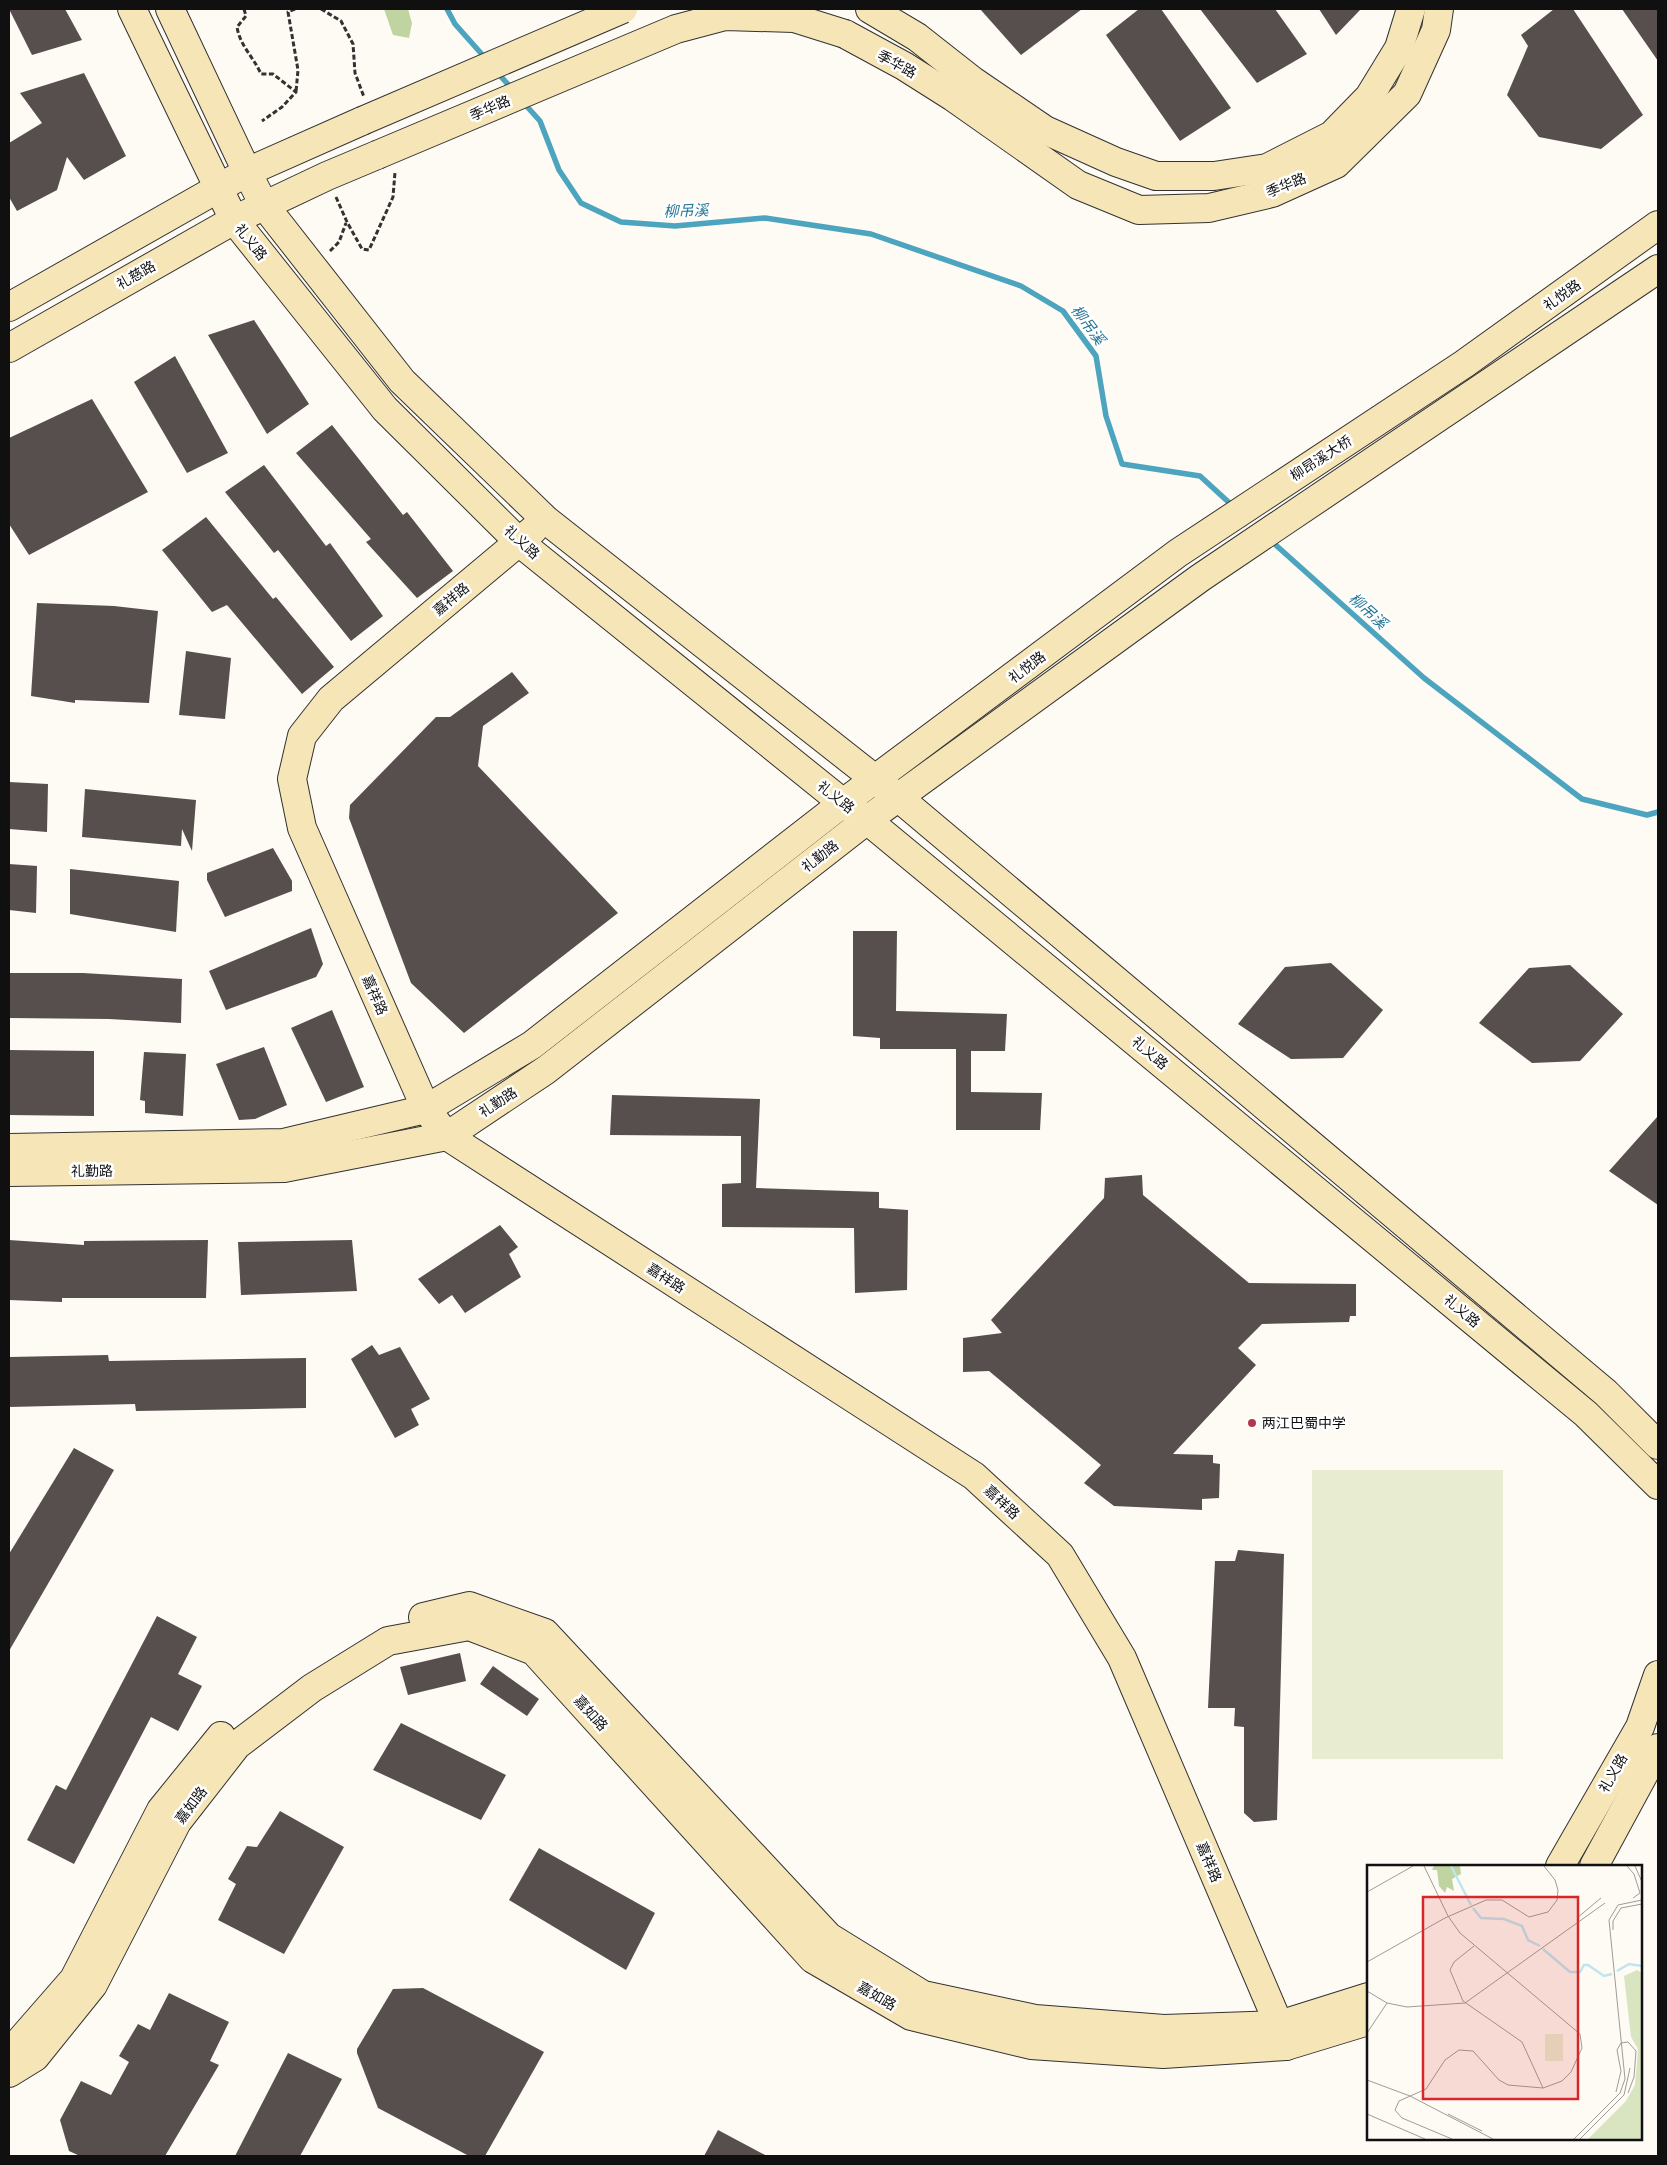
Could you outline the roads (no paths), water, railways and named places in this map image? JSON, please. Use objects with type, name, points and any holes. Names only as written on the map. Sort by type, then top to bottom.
[{"type":"main road","name":"礼义路","points":[[132,9],[234,220],[386,410],[519,542],[844,804],[867,820],[1586,1414],[1658,1485]]},
{"type":"main road","points":[[170,9],[264,205],[402,381],[546,520],[899,798],[1606,1393],[1658,1445]]},
{"type":"main road","points":[[9,307],[247,172],[623,9]]},
{"type":"main road","name":"季华路","points":[[870,9],[916,37],[973,82],[1045,130],[1116,162],[1156,176],[1214,176],[1268,168],[1332,135],[1368,97],[1399,48],[1412,9]]},
{"type":"main road","name":"季华路","points":[[264,205],[377,155],[676,29],[725,16],[794,18],[845,34],[904,66],[953,97],[1078,185],[1139,210],[1209,208],[1272,193],[1336,164],[1407,94],[1436,30],[1439,9]]},
{"type":"main road","name":"礼慈路","points":[[9,348],[234,220],[264,205]]},
{"type":"main road","name":"礼悦路","points":[[1464,364],[1658,225]]},
{"type":"main road","points":[[899,798],[1200,578],[1658,269]]},
{"type":"main road","name":"柳昂溪大桥","points":[[1178,553],[1464,364]]},
{"type":"main road","name":"嘉祥路","points":[[546,520],[331,700],[302,736],[292,779],[302,828],[426,1110],[447,1136],[974,1476],[1060,1555],[1122,1658],[1282,2035]]},
{"type":"main road","name":"礼悦路","points":[[875,781],[1178,553]]},
{"type":"main road","name":"礼勤路","points":[[9,1148],[283,1142],[426,1110],[532,1045],[875,781]]},
{"type":"main road","name":"礼勤路","points":[[9,1172],[284,1168],[447,1136],[546,1070],[867,820],[899,798]]},
{"type":"main road","name":"嘉如路","points":[[9,2048],[19,2042],[74,1979],[161,1810],[223,1733],[300,1675],[380,1627],[469,1606],[545,1633],[829,1937],[923,1995],[1035,2019],[1164,2029],[1282,2035]]},
{"type":"main road","name":"嘉如路","points":[[9,2073],[35,2057],[93,1985],[177,1822],[237,1746],[312,1688],[388,1642],[469,1626],[534,1651],[814,1959],[911,2016],[1031,2045],[1163,2054],[1282,2035]]},
{"type":"main road","name":"礼义路","points":[[1561,1865],[1640,1728],[1658,1675]]},
{"type":"main road","name":"礼义路","points":[[1595,1865],[1658,1748]]},
{"type":"main road","points":[[1282,2035],[1367,1997]]},
{"type":"main road","points":[[1282,2035],[1367,2021]]},
{"type":"waterway","name":"柳吊溪","points":[[447,9],[455,24],[487,60]]},
{"type":"waterway","name":"柳吊溪","points":[[496,71],[513,90]]},
{"type":"waterway","name":"柳吊溪","points":[[522,101],[540,121],[559,170],[581,203],[621,222],[675,226],[765,218],[871,234],[1021,286],[1063,311],[1096,356],[1106,416],[1122,464],[1200,476],[1235,508]]},
{"type":"waterway","name":"柳吊溪","points":[[1269,539],[1424,678],[1582,799],[1647,815],[1658,812]]},
{"type":"place","name":"两江巴蜀中学","points":[[1252,1423]]}]
